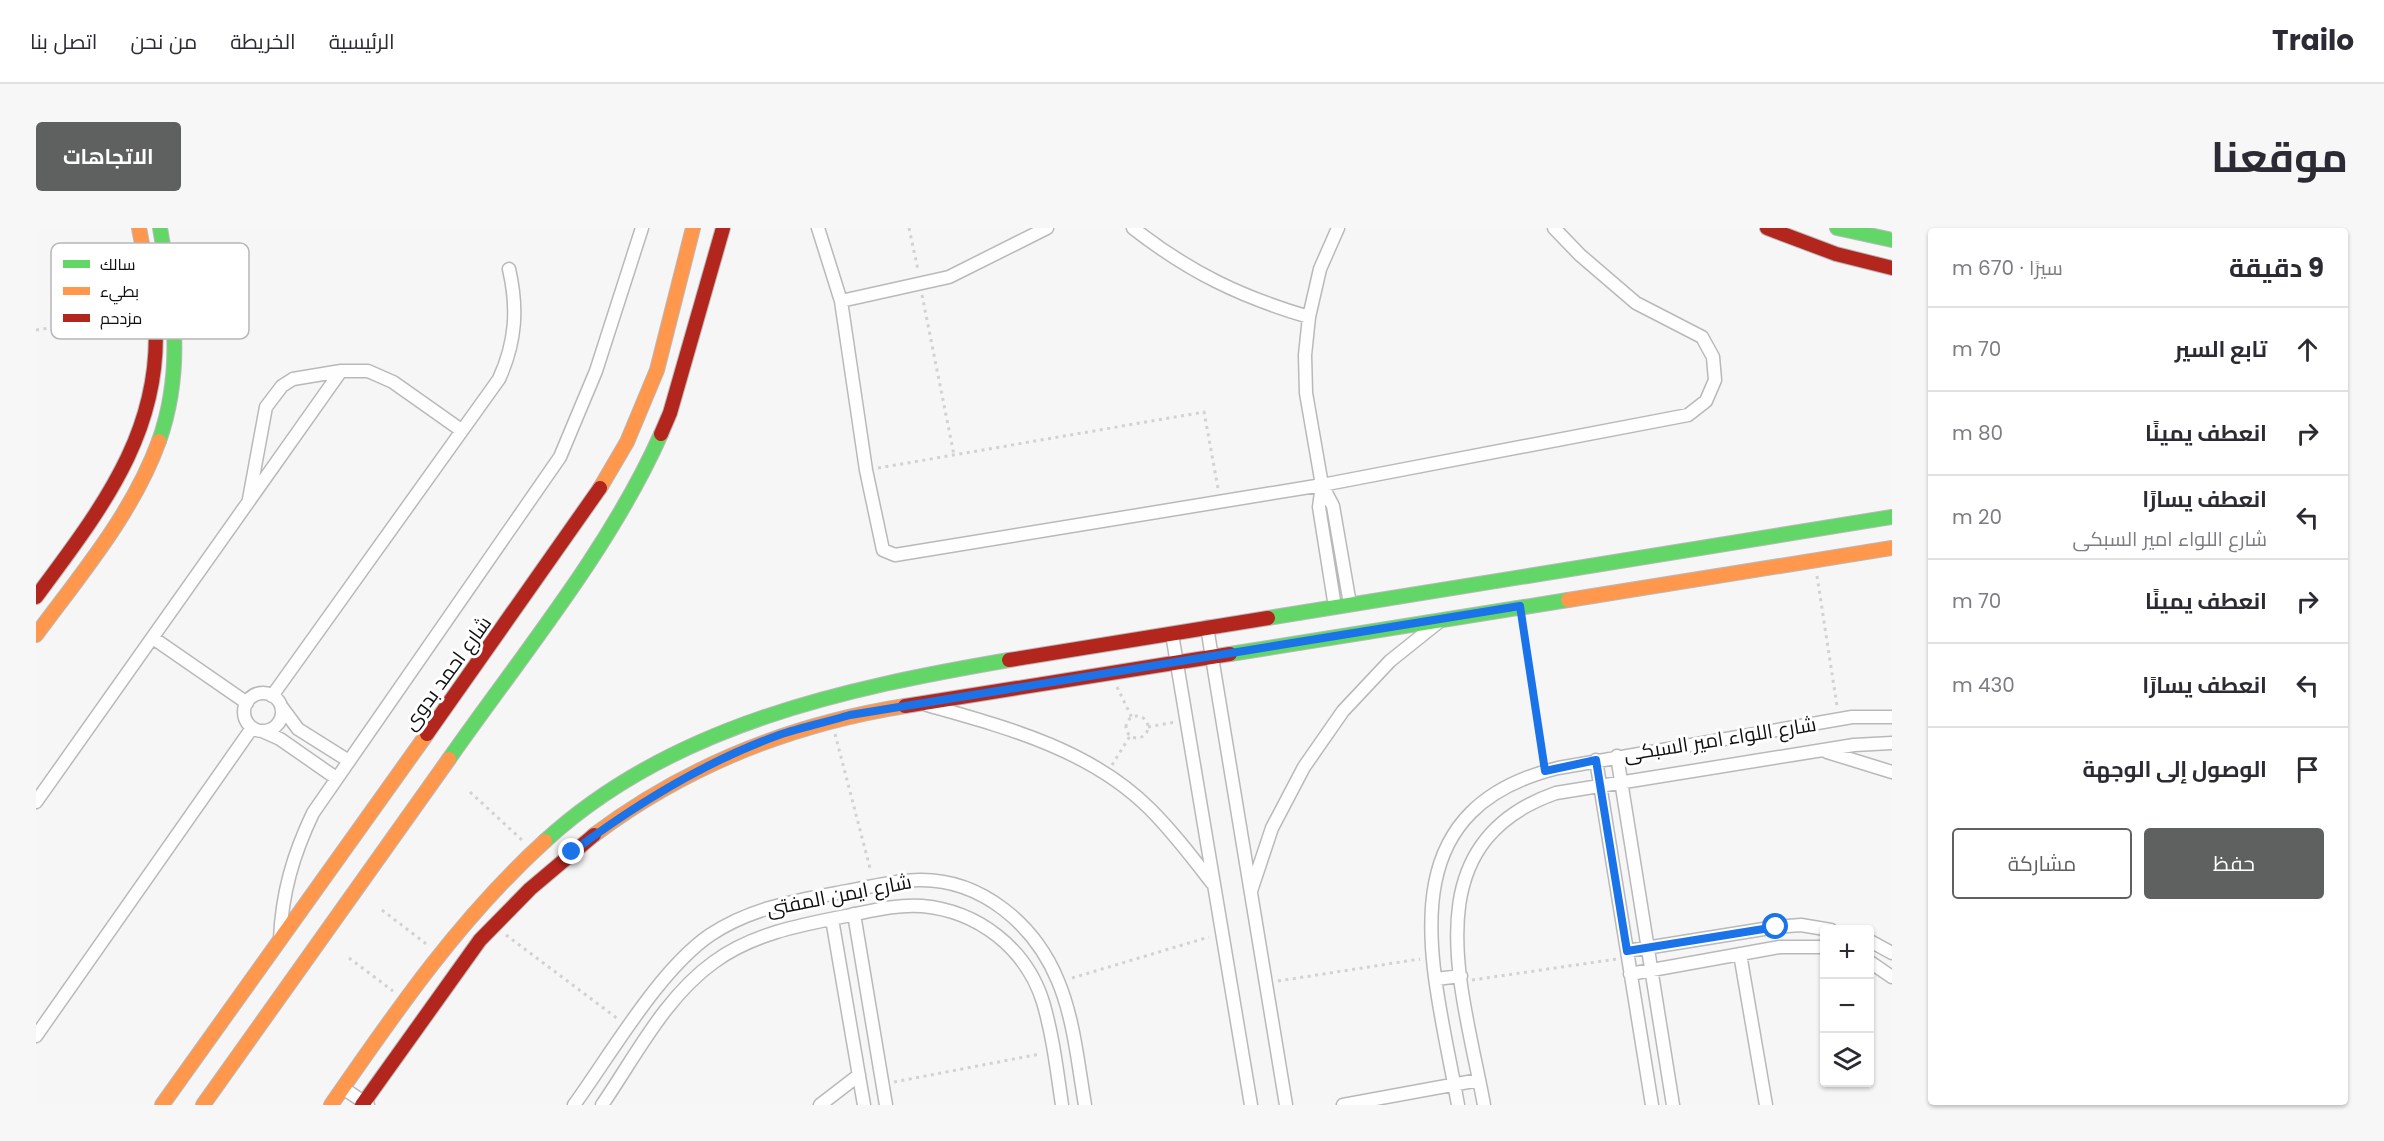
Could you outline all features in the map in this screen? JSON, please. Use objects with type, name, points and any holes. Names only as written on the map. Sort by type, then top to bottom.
[{"type":"street","points":[[139,228],[142,243]]},
{"type":"street","points":[[160,228],[162,243]]},
{"type":"street","points":[[280,940],[282,907],[298,843],[313,813],[560,457],[596,371],[642,228]]},
{"type":"street","name":"شارع احمد بدوى","points":[[162,1105],[588,508],[622,451],[657,370],[693,228]]},
{"type":"street","points":[[203,1105],[610,531],[647,465],[670,413],[723,228]]},
{"type":"street","points":[[818,228],[841,301],[866,470],[883,550],[895,555],[1322,485],[1688,415],[1706,401],[1715,380],[1713,357],[1702,337],[1636,303],[1587,262],[1554,228]]},
{"type":"street","points":[[841,301],[949,277],[1047,228]]},
{"type":"street","points":[[1133,228],[1173,258],[1216,283],[1261,303],[1309,316]]},
{"type":"street","points":[[1335,607],[1319,507],[1322,485],[1306,393],[1305,355],[1309,316],[1320,269],[1338,228]]},
{"type":"street","points":[[1767,228],[1836,254],[1892,268]]},
{"type":"street","points":[[1837,228],[1892,240]]},
{"type":"street","points":[[272,696],[499,379],[510,351],[515,319],[509,269]]},
{"type":"street","points":[[36,597],[105,504],[131,459],[147,411],[155,360],[155,339]]},
{"type":"street","points":[[36,635],[124,513],[149,470],[169,410],[176,358],[176,339]]},
{"type":"street","points":[[249,504],[262,420],[272,395],[293,379],[341,371],[368,371],[381,375],[461,430]]},
{"type":"street","points":[[36,802],[341,371]]},
{"type":"street","points":[[1322,485],[1333,506],[1350,604]]},
{"type":"street","points":[[331,1105],[440,954],[496,888],[534,851],[593,802],[644,770],[697,742],[750,721],[826,697],[888,682],[1207,627],[1892,517]]},
{"type":"street","points":[[344,1088],[365,1104],[493,926],[572,852],[616,819],[663,790],[712,764],[780,735],[832,721],[923,703],[1814,558],[1892,548]]},
{"type":"street","points":[[1251,893],[1272,828],[1304,766],[1343,711],[1390,661],[1444,618]]},
{"type":"street","points":[[1207,627],[1286,1105]]},
{"type":"street","points":[[1172,634],[1251,1105]]},
{"type":"street","points":[[153,638],[247,702]]},
{"type":"street","points":[[336,778],[280,739],[257,730],[244,715],[247,702],[256,695],[272,696],[298,729],[349,761]]},
{"type":"street","points":[[923,703],[992,723],[1054,746],[1106,774],[1148,807],[1183,844],[1214,887]]},
{"type":"street","points":[[257,730],[272,729],[279,721],[280,706]]},
{"type":"street","name":"شارع اللواء امير السبكى","points":[[1458,1105],[1433,957],[1431,900],[1436,873],[1447,846],[1462,823],[1482,802],[1505,786],[1545,771],[1596,760],[1839,719],[1892,717]]},
{"type":"street","points":[[36,1036],[257,730]]},
{"type":"street","name":"شارع اللواء امير السبكى","points":[[1484,1105],[1462,979],[1458,903],[1464,877],[1485,840],[1509,815],[1531,802],[1556,793],[1823,751],[1892,743]]},
{"type":"street","points":[[1823,751],[1892,772]]},
{"type":"street","points":[[1617,756],[1673,1105]]},
{"type":"street","points":[[1596,760],[1652,1105]]},
{"type":"street","name":"شارع ايمن المفتى","points":[[574,1105],[682,959],[710,936],[741,918],[774,905],[919,880],[948,882],[975,891],[999,905],[1025,928],[1046,956],[1059,982],[1071,1028],[1085,1105]]},
{"type":"street","name":"شارع ايمن المفتى","points":[[602,1105],[672,1002],[714,962],[765,935],[854,914],[894,907],[921,906],[969,918],[992,930],[1011,947],[1028,968],[1042,1000],[1054,1052],[1062,1105]]},
{"type":"street","points":[[854,914],[886,1105]]},
{"type":"street","points":[[832,919],[864,1105]]},
{"type":"street","points":[[1627,954],[1647,947],[1776,927],[1801,926],[1820,929]]},
{"type":"street","points":[[1874,944],[1892,953]]},
{"type":"street","points":[[1630,974],[1740,954],[1803,945],[1820,947]]},
{"type":"street","points":[[1740,954],[1766,1105]]},
{"type":"street","points":[[1874,965],[1892,977]]},
{"type":"street","points":[[1436,979],[1462,979]]},
{"type":"street","points":[[820,1105],[859,1075]]},
{"type":"street","points":[[1343,1105],[1479,1080]]},
{"type":"path","points":[[909,228],[954,455]]},
{"type":"path","points":[[36,330],[51,328]]},
{"type":"path","points":[[866,470],[1204,412],[1221,502]]},
{"type":"path","points":[[1814,558],[1839,719]]},
{"type":"path","points":[[1520,606],[1545,771]]},
{"type":"path","points":[[1110,672],[1132,718]]},
{"type":"path","points":[[1130,735],[1126,724],[1132,718],[1142,718],[1148,727]]},
{"type":"path","points":[[832,721],[875,886]]},
{"type":"path","points":[[1130,735],[1142,737],[1148,727],[1185,721]]},
{"type":"path","points":[[1106,774],[1130,735]]},
{"type":"path","points":[[470,792],[534,851]]},
{"type":"path","points":[[382,910],[440,954]]},
{"type":"path","points":[[493,926],[629,1028]]},
{"type":"path","points":[[1059,982],[1222,933]]},
{"type":"path","points":[[1462,979],[1627,954]]},
{"type":"path","points":[[1266,983],[1433,957]]},
{"type":"path","points":[[349,958],[405,1000]]},
{"type":"path","points":[[883,1084],[1054,1052]]},
{"type":"traffic: fast","points":[[160,228],[162,243]]},
{"type":"traffic: fast","points":[[1837,228],[1892,240]]},
{"type":"traffic: fast","points":[[159,441],[172,387],[174,339]]},
{"type":"traffic: fast","points":[[449,759],[590,560],[640,477],[661,434]]},
{"type":"traffic: fast","points":[[1268,618],[1892,517]]},
{"type":"traffic: fast","points":[[1230,654],[1568,600]]},
{"type":"traffic: fast","points":[[545,841],[594,801],[648,768],[704,740],[824,699],[885,684],[1009,660]]},
{"type":"traffic: slow","points":[[139,228],[142,243]]},
{"type":"traffic: slow","points":[[600,488],[627,442],[657,370],[693,228]]},
{"type":"traffic: slow","points":[[36,635],[121,518],[148,468],[159,441]]},
{"type":"traffic: slow","points":[[1568,600],[1892,548]]},
{"type":"traffic: slow","points":[[594,835],[629,810],[666,788],[742,751],[822,724],[905,706]]},
{"type":"traffic: slow","points":[[162,1105],[427,734]]},
{"type":"traffic: slow","points":[[203,1105],[449,759]]},
{"type":"traffic: slow","points":[[331,1105],[430,967],[485,902],[545,841]]},
{"type":"traffic: jam","points":[[661,434],[670,413],[723,228]]},
{"type":"traffic: jam","points":[[1767,228],[1836,254],[1892,268]]},
{"type":"traffic: jam","points":[[36,597],[84,531],[125,463],[140,427],[151,390],[155,339]]},
{"type":"traffic: jam","points":[[427,734],[600,488]]},
{"type":"traffic: jam","points":[[1009,660],[1268,618]]},
{"type":"traffic: jam","points":[[905,706],[1230,654]]},
{"type":"traffic: jam","points":[[362,1105],[480,940],[530,889],[594,835]]},
{"type":"route","points":[[572,852],[616,819],[712,764],[780,735],[850,715],[1520,606],[1545,771],[1596,760],[1627,951],[1776,927]]}]
